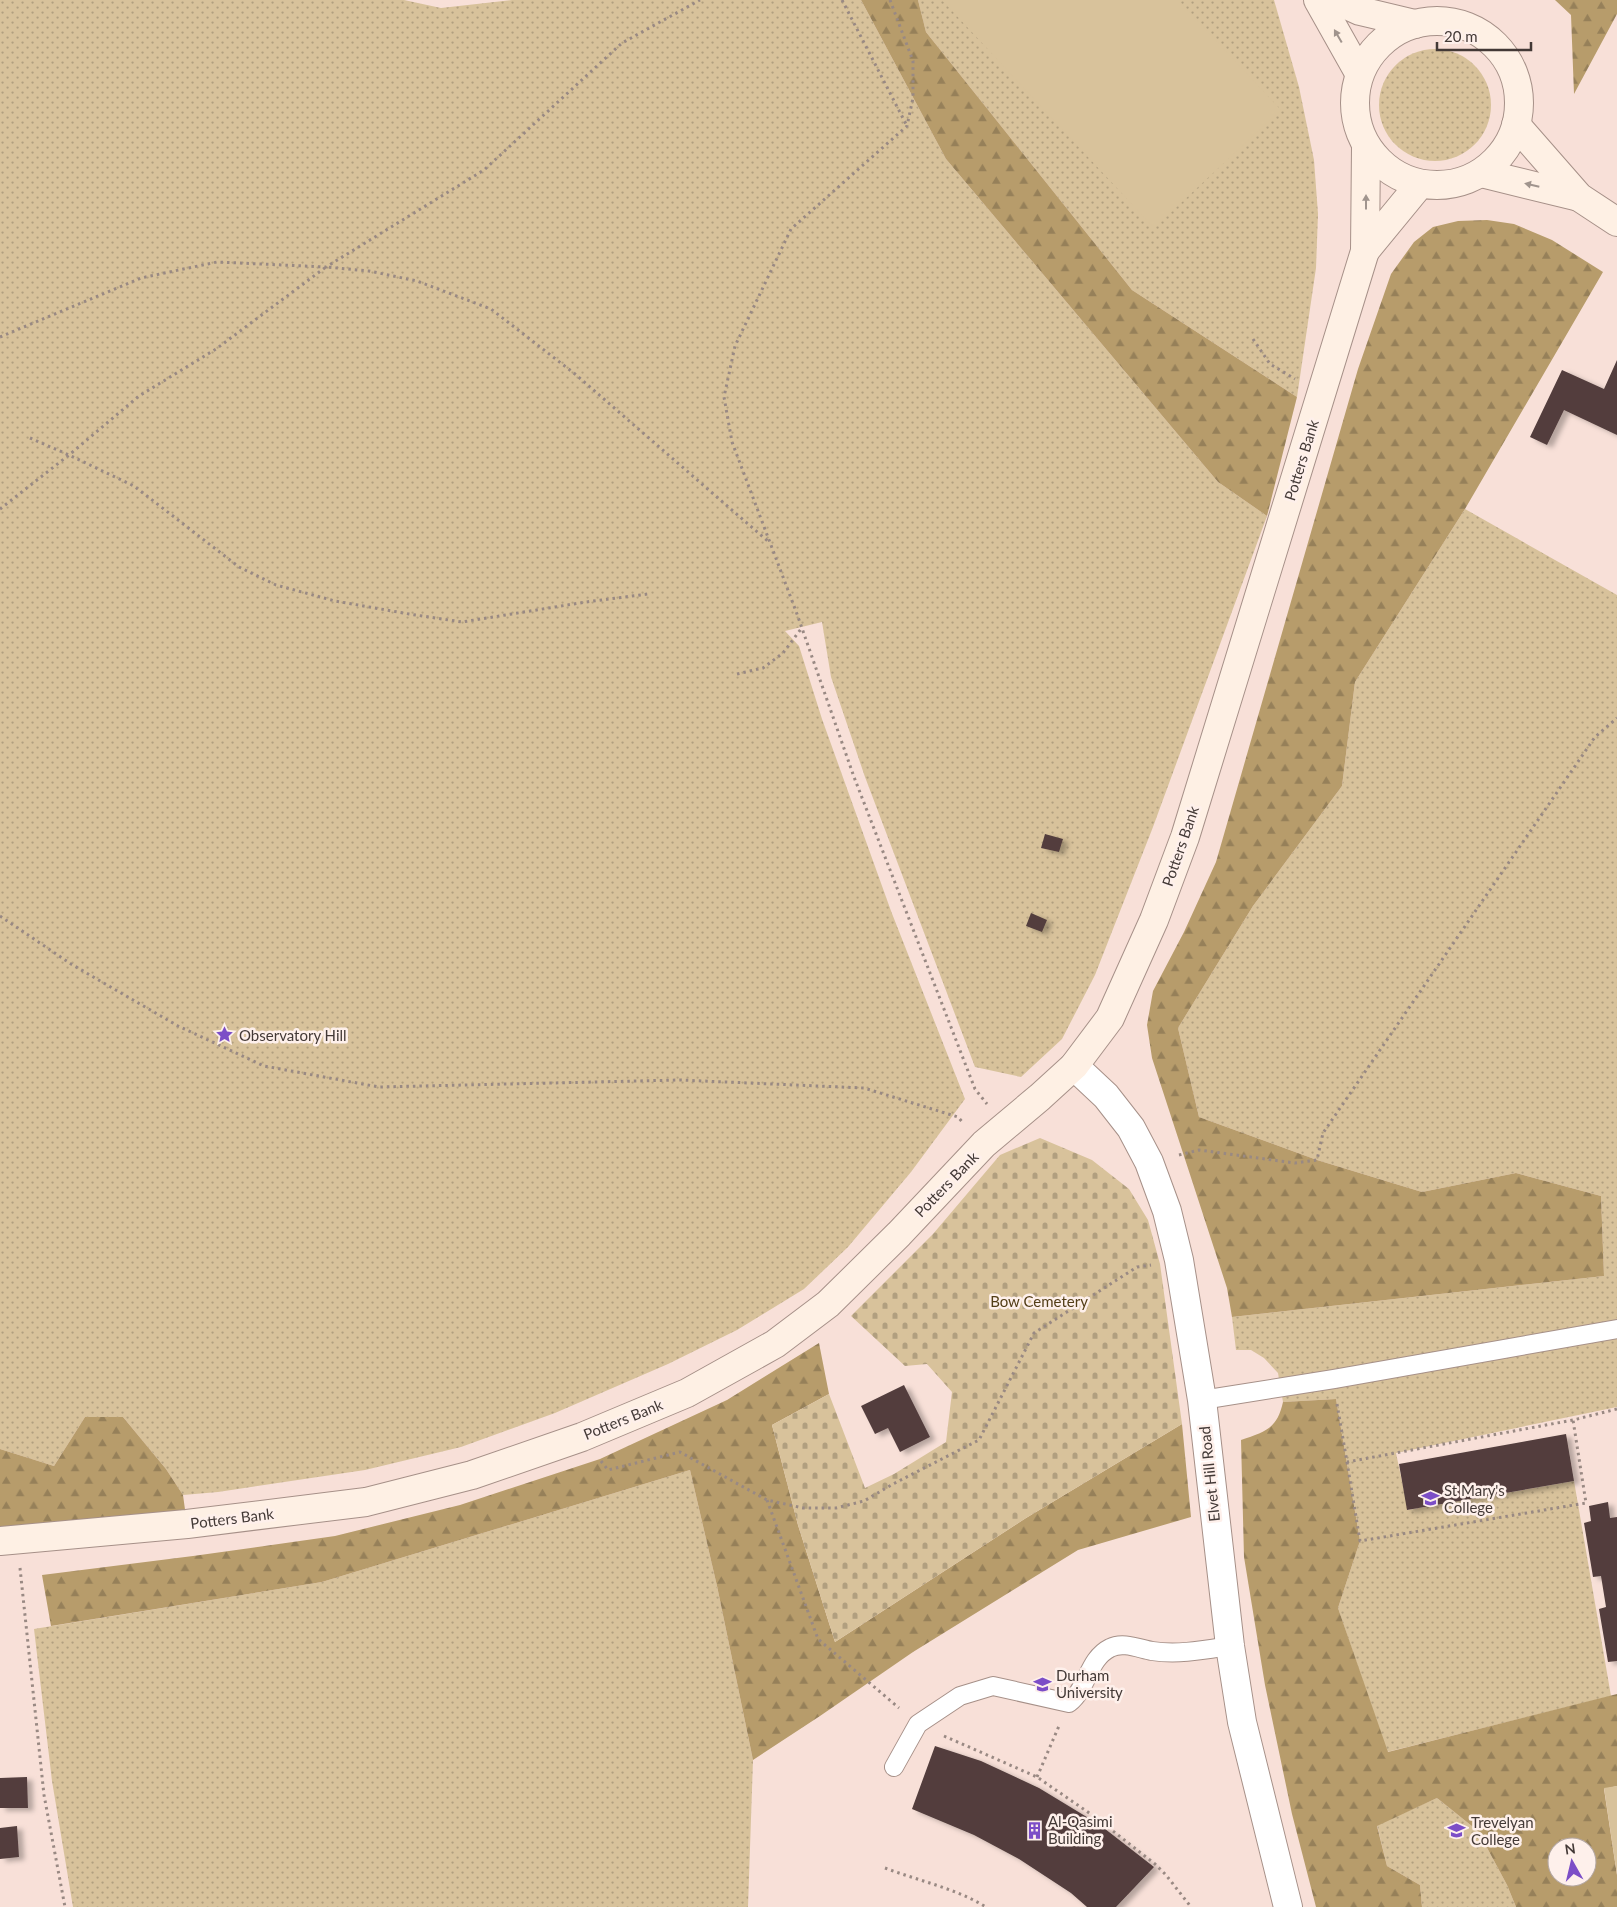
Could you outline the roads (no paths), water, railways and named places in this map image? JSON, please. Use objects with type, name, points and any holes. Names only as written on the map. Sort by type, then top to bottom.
[{"type":"street","points":[[1318,0],[1359,72]]},
{"type":"street","points":[[1336,0],[1360,11],[1415,24]]},
{"type":"street","points":[[1433,20],[1453,21],[1471,27],[1488,37],[1501,50],[1512,66],[1518,85],[1519,111],[1516,125],[1508,144],[1496,160],[1481,173],[1462,182],[1441,186],[1420,184],[1399,177],[1381,164],[1366,147],[1356,123],[1354,98],[1359,72],[1372,51],[1391,34],[1415,24],[1433,20]]},
{"type":"street","points":[[1516,125],[1579,197],[1617,222]]},
{"type":"street","name":"Potters Bank","points":[[9,1540],[187,1524],[366,1502],[472,1475],[582,1436],[687,1393],[775,1344],[828,1304],[984,1144],[1074,1066],[1110,1018],[1154,920],[1185,837],[1365,251],[1366,147]]},
{"type":"street","points":[[1481,173],[1579,197]]},
{"type":"street","name":"Potters Bank","points":[[1365,251],[1420,184]]},
{"type":"street","name":"Elvet Hill Road","points":[[1074,1066],[1106,1096],[1131,1128],[1149,1162],[1167,1211],[1179,1260],[1202,1400],[1230,1646],[1242,1722],[1288,1907]]},
{"type":"lane","points":[[1202,1400],[1334,1379],[1617,1329]]},
{"type":"lane","points":[[894,1767],[918,1724],[960,1696],[993,1686],[1069,1702],[1077,1697],[1096,1659],[1111,1647],[1129,1646],[1179,1653],[1230,1646]]},
{"type":"place","name":"Observatory Hill","points":[[225,1035]]},
{"type":"place","name":"St Mary's College","points":[[1430,1499]]},
{"type":"place","name":"Durham University","points":[[1042,1684]]},
{"type":"place","name":"Al-Qasimi Building","points":[[1034,1830]]},
{"type":"place","name":"Trevelyan College","points":[[1457,1831]]},
{"type":"park label","name":"Bow Cemetery","points":[[1039,1301]]}]
